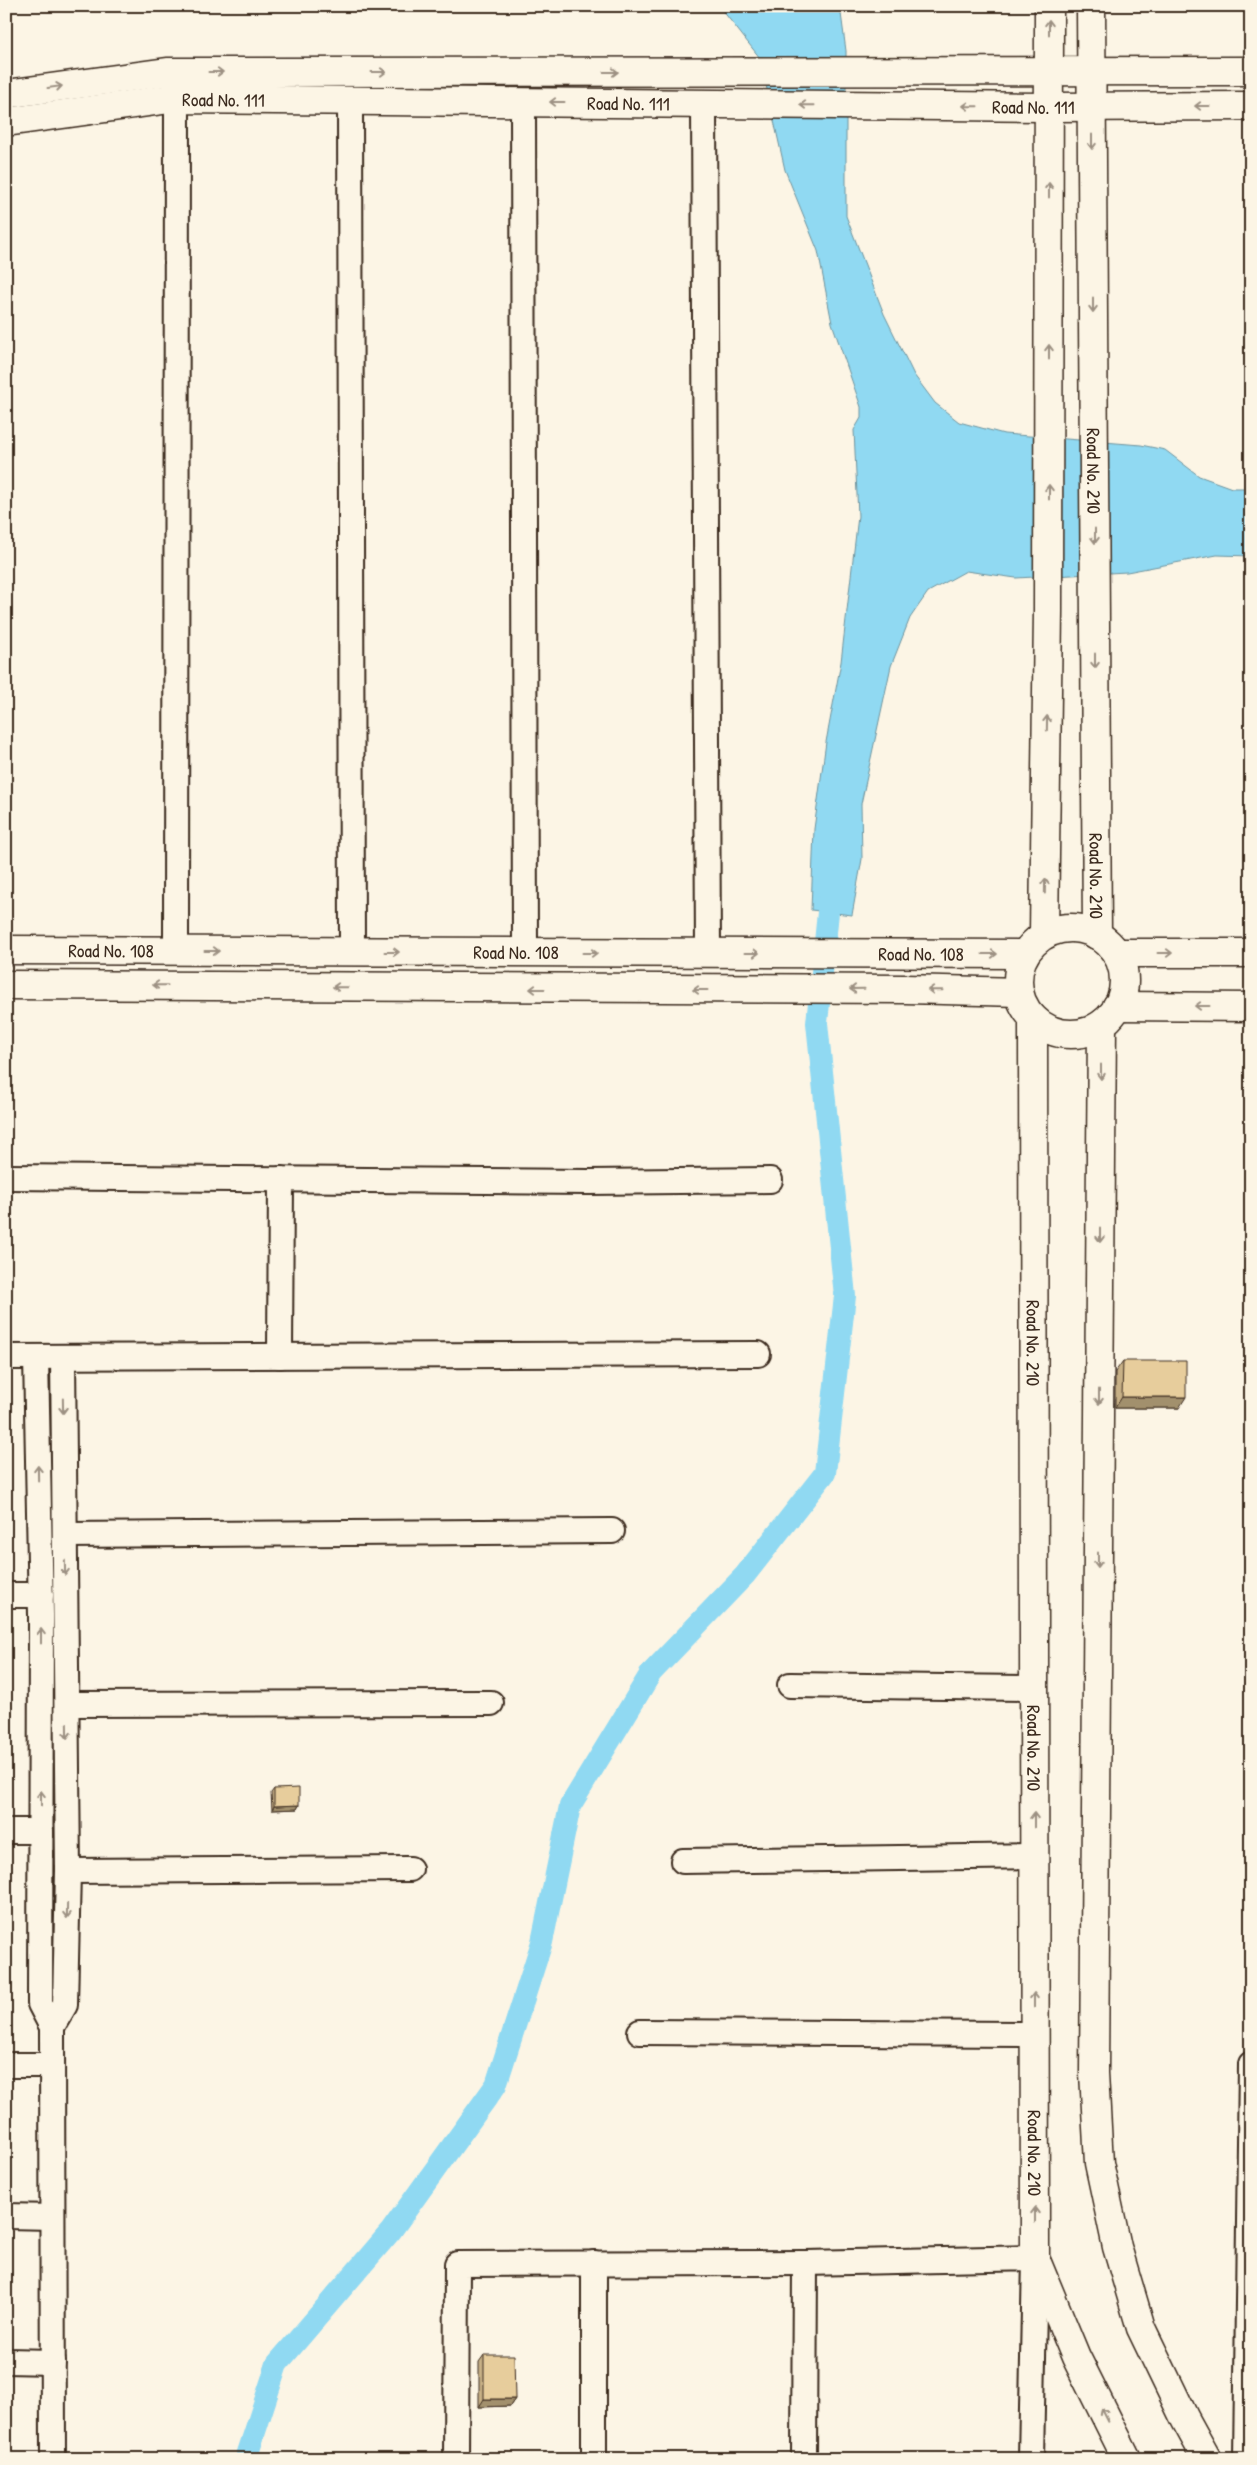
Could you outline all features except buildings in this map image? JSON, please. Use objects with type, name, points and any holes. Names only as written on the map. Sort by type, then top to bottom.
[{"type":"street","points":[[1044,935],[1050,401],[1049,6]]},
{"type":"street","name":"Road No. 210","points":[[1091,6],[1095,612],[1107,944]]},
{"type":"street","name":"Road No. 111","points":[[6,94],[167,72],[1251,71]]},
{"type":"street","points":[[176,951],[177,99]]},
{"type":"street","name":"Road No. 111","points":[[6,122],[177,99],[1049,107],[1251,106]]},
{"type":"street","points":[[350,100],[352,951]]},
{"type":"street","points":[[523,102],[525,952]]},
{"type":"street","points":[[704,104],[708,953]]},
{"type":"street","name":"Road No. 210","points":[[1025,954],[1033,943],[1044,935],[1071,928],[1085,930],[1107,944],[1122,965],[1124,979],[1122,993],[1110,1015],[1094,2063],[1099,2163],[1117,2247],[1141,2328],[1185,2419],[1208,2459]]},
{"type":"street","points":[[1107,944],[1251,953]]},
{"type":"street","name":"Road No. 108","points":[[6,950],[1025,954]]},
{"type":"street","points":[[1018,992],[1020,966],[1025,954]]},
{"type":"street","name":"Road No. 108","points":[[6,985],[784,990],[906,989],[1018,992]]},
{"type":"street","name":"Road No. 210","points":[[1018,992],[1032,1018],[1035,2258],[1076,2357],[1127,2459]]},
{"type":"street","points":[[1032,1018],[1044,1027],[1058,1032],[1074,1034],[1088,1031],[1110,1015],[1251,1007]]},
{"type":"street","points":[[6,1177],[589,1182],[770,1180]]},
{"type":"street","points":[[280,1356],[281,1180]]},
{"type":"street","points":[[6,1357],[758,1354]]},
{"type":"street","points":[[36,1357],[41,1595],[40,2004],[52,2027],[53,2459]]},
{"type":"street","points":[[52,2027],[65,2005],[68,1871],[63,1357]]},
{"type":"street","points":[[65,1535],[612,1531]]},
{"type":"street","points":[[6,1595],[41,1595]]},
{"type":"street","points":[[790,1685],[1034,1688]]},
{"type":"street","points":[[67,1704],[491,1703]]},
{"type":"street","points":[[6,1832],[41,1831]]},
{"type":"street","points":[[683,1861],[1034,1856]]},
{"type":"street","points":[[68,1871],[410,1869]]},
{"type":"street","points":[[640,2032],[1034,2034]]},
{"type":"street","points":[[1246,2459],[1249,2376],[1251,2064]]},
{"type":"street","points":[[6,2065],[52,2065]]},
{"type":"street","points":[[6,2216],[52,2216]]},
{"type":"street","points":[[456,2459],[457,2264],[805,2262],[1035,2258],[1031,2459]]},
{"type":"street","points":[[804,2459],[805,2262]]},
{"type":"street","points":[[594,2263],[594,2459]]},
{"type":"street","points":[[6,2361],[53,2362]]},
{"type":"water","points":[[719,6],[840,6],[846,51],[846,216],[884,314],[914,375],[935,403],[959,422],[1004,434],[1141,445],[1165,450],[1199,476],[1232,488],[1251,488],[1251,556],[1217,555],[1127,572],[1016,578],[966,571],[928,592],[910,618],[891,666],[861,804],[862,859],[852,915],[811,910],[814,829],[826,742],[841,662],[858,516],[854,430],[861,418],[861,407],[832,323],[818,251],[785,170],[760,58]]},
{"type":"waterway","points":[[246,2459],[277,2364],[391,2231],[496,2085],[542,1942],[570,1806],[651,1673],[745,1575],[825,1473],[845,1296],[817,1023],[831,882]]}]
